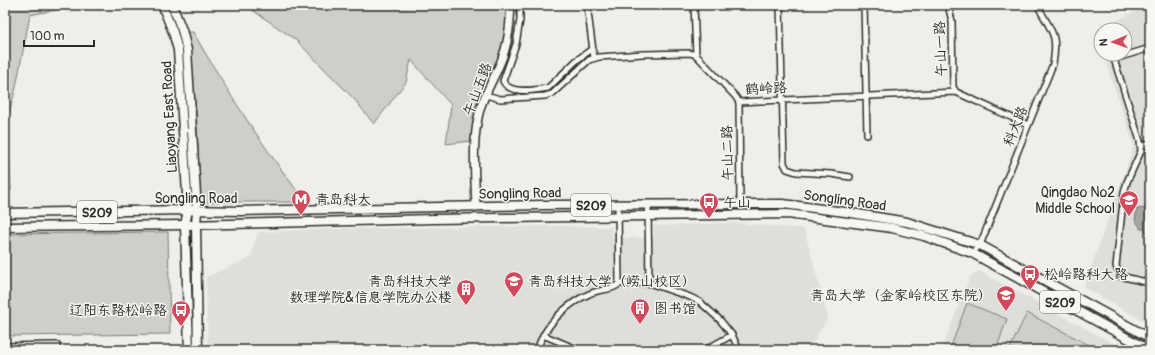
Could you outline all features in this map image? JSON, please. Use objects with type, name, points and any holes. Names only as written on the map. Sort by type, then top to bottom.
[{"type":"main road","name":"Liaoyang East Road","points":[[162,5],[173,32],[178,50],[188,210],[185,225],[189,350]]},
{"type":"main road","name":"Liaoyang East Road","points":[[172,5],[182,30],[187,50],[197,211],[198,350]]},
{"type":"main road","name":"Songling Road","points":[[5,213],[783,204],[907,222],[980,245],[1150,338]]},
{"type":"main road","name":"Songling Road","points":[[5,227],[788,214],[892,228],[924,236],[972,253],[1149,350]]},
{"type":"street","name":"午山五路","points":[[476,207],[475,140],[477,123],[481,106],[503,58],[507,42],[511,5]]},
{"type":"street","points":[[520,5],[520,20],[516,44],[503,81],[509,89],[526,90],[548,88],[577,60],[592,49]]},
{"type":"street","points":[[587,5],[591,25],[594,58]]},
{"type":"street","points":[[486,95],[500,99],[545,96],[552,94],[589,60],[599,57],[690,53],[696,55],[694,5]]},
{"type":"street","points":[[780,5],[784,163],[787,169],[796,172],[831,174],[850,177]]},
{"type":"street","points":[[864,5],[867,135]]},
{"type":"street","name":"午山一路","points":[[948,5],[952,21],[954,88],[956,92]]},
{"type":"street","name":"科大路","points":[[972,253],[980,245],[1053,64],[1056,48],[1055,39],[1052,30],[1039,8],[1039,5]]},
{"type":"street","points":[[1150,48],[1114,59],[1140,141],[1141,151],[1127,182],[1124,193],[1116,266],[1120,276],[1150,283]]},
{"type":"street","name":"鹤岭路","points":[[696,55],[736,96],[739,102],[956,92],[1028,125]]},
{"type":"street","name":"午山二路","points":[[739,102],[740,204]]},
{"type":"street","points":[[1140,146],[1150,144]]},
{"type":"street","points":[[618,205],[619,284]]},
{"type":"street","points":[[648,205],[649,284]]},
{"type":"street","points":[[538,350],[543,335],[560,312],[590,293],[615,287],[619,284],[649,284],[690,297],[700,302],[720,320],[732,335],[739,350]]},
{"type":"street","points":[[543,335],[579,350]]},
{"type":"street","points":[[705,350],[732,335]]},
{"type":"street","points":[[5,346],[57,347]]},
{"type":"shaded area","points":[[5,5],[81,5],[30,15],[16,87],[7,122],[11,190],[5,190]]},
{"type":"shaded area","points":[[245,5],[508,5],[506,35],[500,61],[475,119],[471,141],[446,144],[451,105],[411,60],[406,82],[374,124],[354,99],[296,40]]},
{"type":"shaded area","name":"Qingdao No2 Middle School","points":[[1150,5],[1150,325],[1084,287],[1134,146],[1106,62],[1133,62],[1133,22],[1113,22]]},
{"type":"shaded area","points":[[187,32],[193,32],[246,119],[290,182],[306,202],[201,202],[196,111]]},
{"type":"shaded area","points":[[1145,208],[1150,211],[1150,235],[1146,233],[1145,229],[1140,229],[1135,220],[1137,209]]},
{"type":"shaded area","name":"青岛科技大学（崂山校区）","points":[[736,223],[804,229],[828,318],[808,350],[208,350],[206,277],[250,258],[258,232],[332,229],[557,226],[612,227],[613,238],[654,238],[654,226]]},
{"type":"shaded area","points":[[168,232],[170,334],[5,336],[5,234]]},
{"type":"shaded area","name":"青岛大学（金家岭校区东院）","points":[[979,271],[1125,350],[941,350],[971,275]]},
{"type":"shaded area","points":[[967,303],[1007,319],[996,350],[950,349]]},
{"type":"shaded area","points":[[1027,313],[1099,350],[1009,350]]},
{"type":"place","name":"青岛科大","points":[[301,216]]},
{"type":"place","name":"Qingdao No2 Middle School","points":[[1129,217]]},
{"type":"place","name":"午山","points":[[709,219]]},
{"type":"place","name":"松岭路科大路","points":[[1030,291]]},
{"type":"place","name":"青岛科技大学（崂山校区）","points":[[514,298]]},
{"type":"place","name":"青岛科技大学 数理学院&信息学院办公楼","points":[[466,306]]},
{"type":"place","name":"青岛大学（金家岭校区东院）","points":[[1006,312]]},
{"type":"place","name":"图书馆","points":[[640,325]]},
{"type":"place","name":"辽阳东路松岭路","points":[[181,327]]}]
